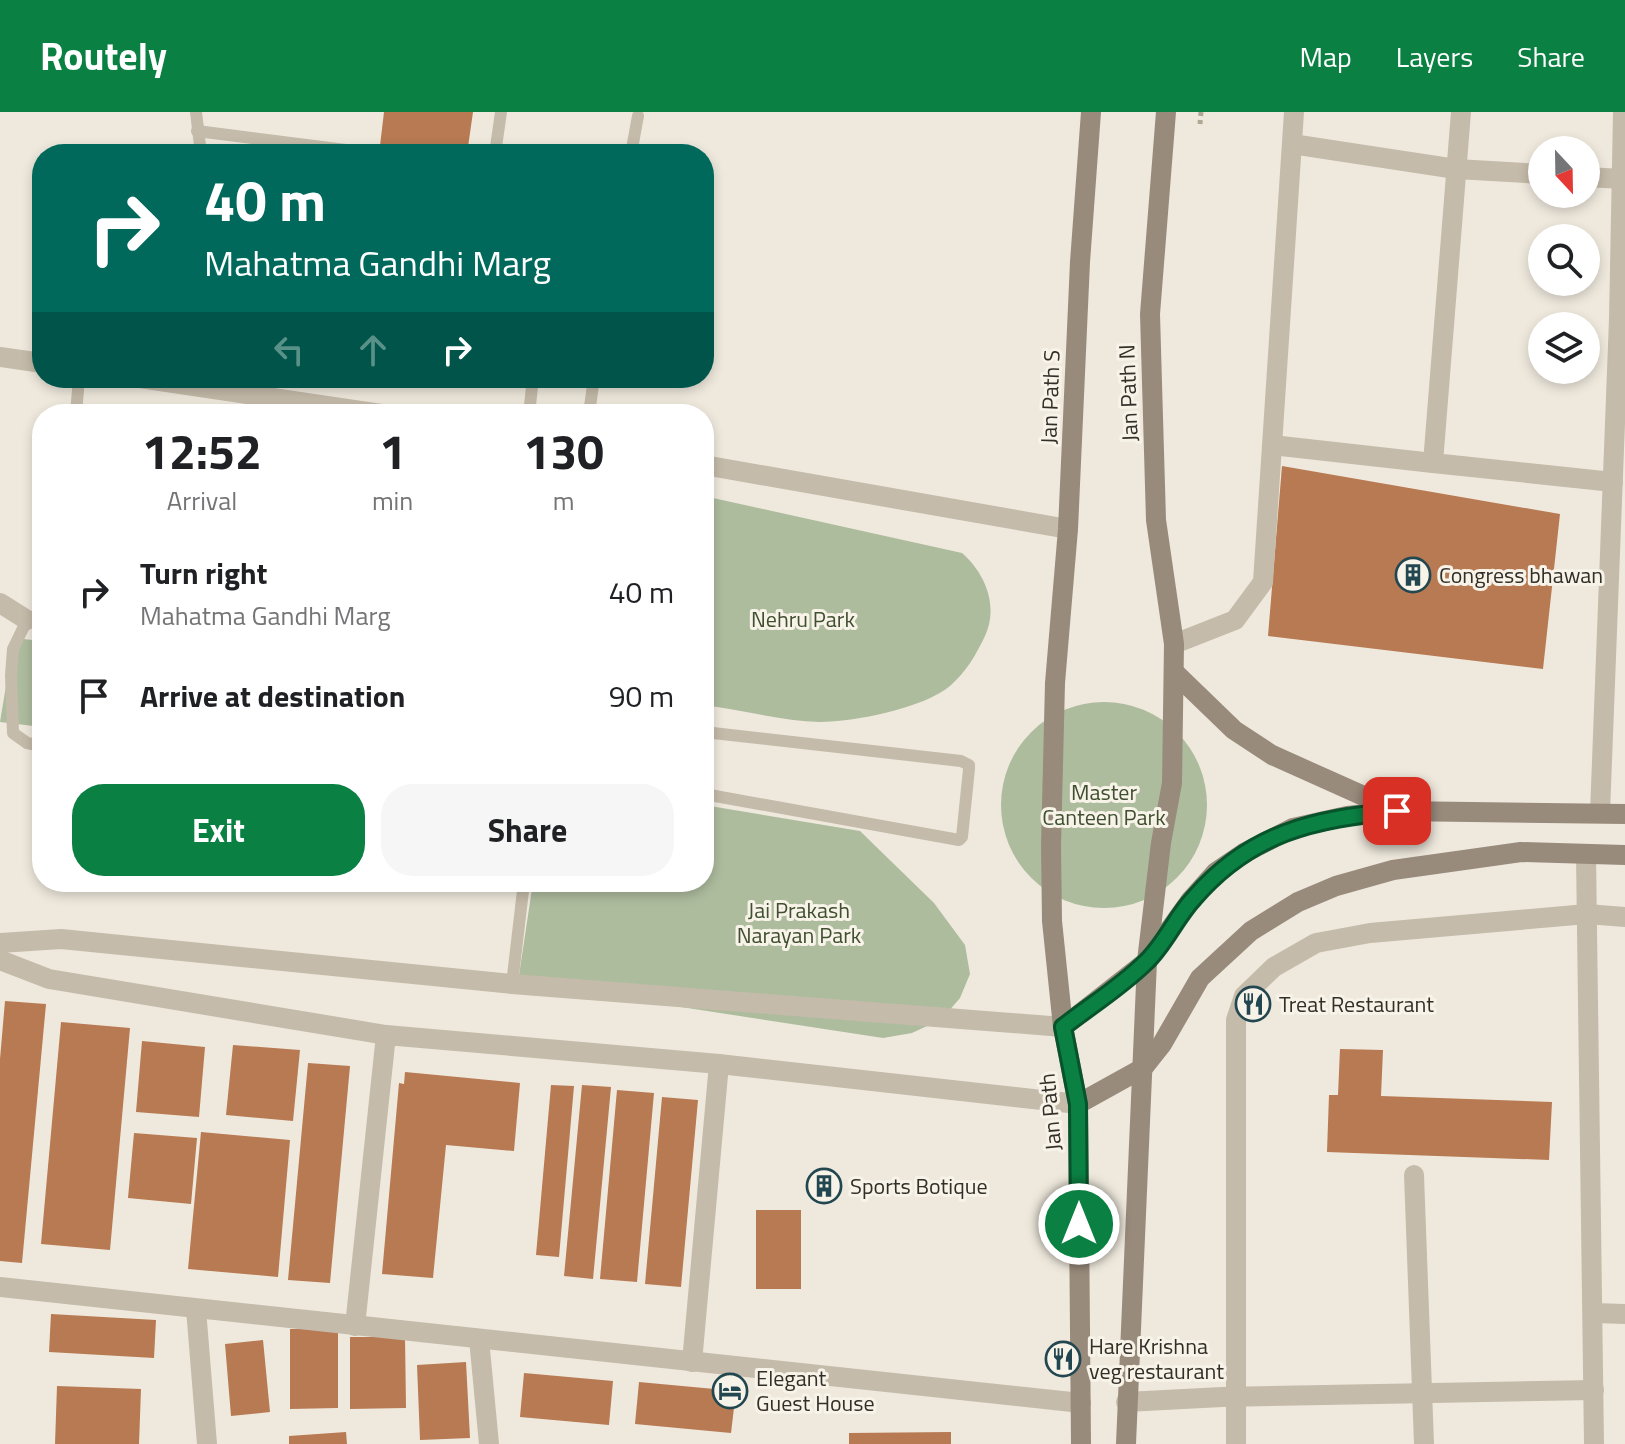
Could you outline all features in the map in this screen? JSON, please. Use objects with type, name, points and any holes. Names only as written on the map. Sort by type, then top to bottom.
[{"type":"main road","name":"Jan Path S","points":[[1052,921],[1051,802],[1055,683],[1068,529],[1080,262],[1091,112]]},
{"type":"main road","name":"Jan Path N","points":[[1147,961],[1161,843],[1172,783],[1174,644],[1156,520],[1150,314],[1166,112]]},
{"type":"main road","points":[[1174,672],[1234,730],[1272,755],[1397,811]]},
{"type":"main road","points":[[1063,1027],[1147,961],[1190,901],[1216,872],[1244,853],[1293,828],[1347,816],[1397,811],[1625,814]]},
{"type":"main road","points":[[1078,1104],[1143,1068],[1162,1044],[1200,978],[1251,931],[1298,902],[1336,886],[1393,870],[1521,852],[1625,855]]},
{"type":"main road","name":"Jan Path","points":[[1052,921],[1063,1027],[1078,1104],[1081,1444]]},
{"type":"main road","points":[[1126,1444],[1147,961]]},
{"type":"street","points":[[1174,644],[1235,620],[1263,582],[1294,112]]},
{"type":"street","points":[[1433,463],[1461,112]]},
{"type":"street","points":[[1600,813],[1615,676],[1613,482],[1622,319],[1623,112]]},
{"type":"street","points":[[1292,144],[1456,169],[1528,173]]},
{"type":"street","points":[[1600,178],[1622,179]]},
{"type":"street","points":[[0,357],[32,362]]},
{"type":"street","points":[[207,388],[314,404]]},
{"type":"street","points":[[1272,445],[1613,482]]},
{"type":"street","points":[[714,467],[1068,529]]},
{"type":"street","points":[[0,603],[32,619]]},
{"type":"street","points":[[1586,855],[1594,1444]]},
{"type":"street","points":[[1236,1444],[1236,1020],[1244,996],[1274,967],[1316,943],[1370,933],[1587,914],[1625,917]]},
{"type":"street","points":[[0,943],[61,939],[512,984],[1063,1027]]},
{"type":"street","points":[[0,960],[49,979],[386,1035],[719,1064],[1078,1104]]},
{"type":"street","points":[[355,1326],[386,1035]]},
{"type":"street","points":[[692,1362],[719,1064]]},
{"type":"street","points":[[1414,1175],[1424,1444]]},
{"type":"street","points":[[0,1287],[1081,1403]]},
{"type":"street","points":[[196,1309],[207,1444]]},
{"type":"street","points":[[1594,1313],[1625,1314]]},
{"type":"street","points":[[479,1339],[489,1444]]},
{"type":"street","points":[[1126,1402],[1594,1390]]},
{"type":"lane","points":[[196,112],[199,144]]},
{"type":"lane","points":[[496,144],[501,112]]},
{"type":"lane","points":[[633,144],[638,116]]},
{"type":"lane","points":[[197,131],[299,144]]},
{"type":"lane","points":[[32,625],[13,649],[11,686],[13,733],[32,744]]},
{"type":"lane","points":[[714,733],[961,761],[969,765],[962,837],[959,840],[714,796]]},
{"type":"lane","points":[[512,984],[523,892]]},
{"type":"path","points":[[1200,124],[1201,112]]},
{"type":"green space","name":"Nehru Park","points":[[714,498],[962,553],[977,570],[990,602],[989,625],[966,669],[950,686],[924,701],[869,716],[820,722],[714,707]]},
{"type":"green space","points":[[14,638],[32,640],[32,726],[0,722]]},
{"type":"green space","name":"Master Canteen Park","points":[[1104,702],[1143,710],[1176,733],[1199,766],[1207,805],[1199,844],[1176,877],[1143,900],[1104,908],[1065,900],[1032,877],[1009,844],[1001,805],[1009,766],[1032,733],[1065,710]]},
{"type":"green space","name":"Jai Prakash Narayan Park","points":[[714,807],[860,831],[934,903],[965,945],[970,974],[960,998],[942,1019],[912,1033],[883,1038],[518,982],[532,892],[714,892]]},
{"type":"building","points":[[384,112],[473,112],[468,144],[380,144]]},
{"type":"building","name":"Congress bhawan","points":[[1282,466],[1560,514],[1543,669],[1268,636]]},
{"type":"building","points":[[5,1001],[46,1004],[22,1263],[0,1261],[0,1059]]},
{"type":"building","points":[[61,1022],[130,1028],[110,1250],[41,1244]]},
{"type":"building","points":[[142,1041],[205,1047],[199,1117],[136,1112]]},
{"type":"building","points":[[233,1045],[300,1050],[293,1121],[226,1115]]},
{"type":"building","points":[[1340,1049],[1383,1050],[1381,1096],[1552,1102],[1549,1160],[1327,1152],[1329,1095],[1338,1095]]},
{"type":"building","points":[[308,1063],[350,1066],[330,1283],[288,1280]]},
{"type":"building","points":[[405,1072],[520,1083],[514,1151],[446,1145],[433,1278],[382,1274],[399,1083],[404,1084]]},
{"type":"building","points":[[551,1085],[574,1086],[559,1257],[536,1255]]},
{"type":"building","points":[[582,1085],[611,1087],[593,1279],[564,1276]]},
{"type":"building","points":[[617,1090],[654,1093],[637,1282],[600,1279]]},
{"type":"building","points":[[662,1097],[698,1100],[681,1287],[645,1284]]},
{"type":"building","points":[[201,1132],[290,1140],[278,1277],[188,1269]]},
{"type":"building","points":[[134,1133],[197,1138],[191,1204],[128,1198]]},
{"type":"building","points":[[756,1210],[801,1210],[801,1289],[756,1289]]},
{"type":"building","points":[[51,1314],[156,1320],[154,1358],[49,1352]]},
{"type":"building","points":[[290,1329],[338,1329],[338,1408],[290,1409]]},
{"type":"building","points":[[350,1337],[405,1337],[406,1408],[350,1409]]},
{"type":"building","points":[[263,1340],[270,1412],[231,1416],[225,1344]]},
{"type":"building","points":[[466,1362],[470,1438],[420,1440],[417,1365]]},
{"type":"building","points":[[524,1373],[613,1381],[609,1425],[520,1417]]},
{"type":"building","points":[[639,1382],[736,1391],[731,1433],[635,1424]]},
{"type":"building","points":[[57,1386],[141,1389],[139,1444],[55,1444]]},
{"type":"building","points":[[346,1432],[347,1444],[289,1444],[289,1436]]},
{"type":"building","points":[[951,1432],[951,1444],[849,1444],[849,1433]]},
{"type":"place","name":"Congress bhawan","points":[[1413,575]]},
{"type":"place","name":"Treat Restaurant","points":[[1253,1004]]},
{"type":"place","name":"Sports Botique","points":[[824,1186]]},
{"type":"place","name":"Hare Krishna veg restaurant","points":[[1063,1359]]},
{"type":"place","name":"Elegant Guest House","points":[[730,1391]]},
{"type":"route","points":[[1079,1224],[1078,1104],[1063,1027],[1147,961],[1190,901],[1216,872],[1244,853],[1293,828],[1347,816],[1397,811]]}]
